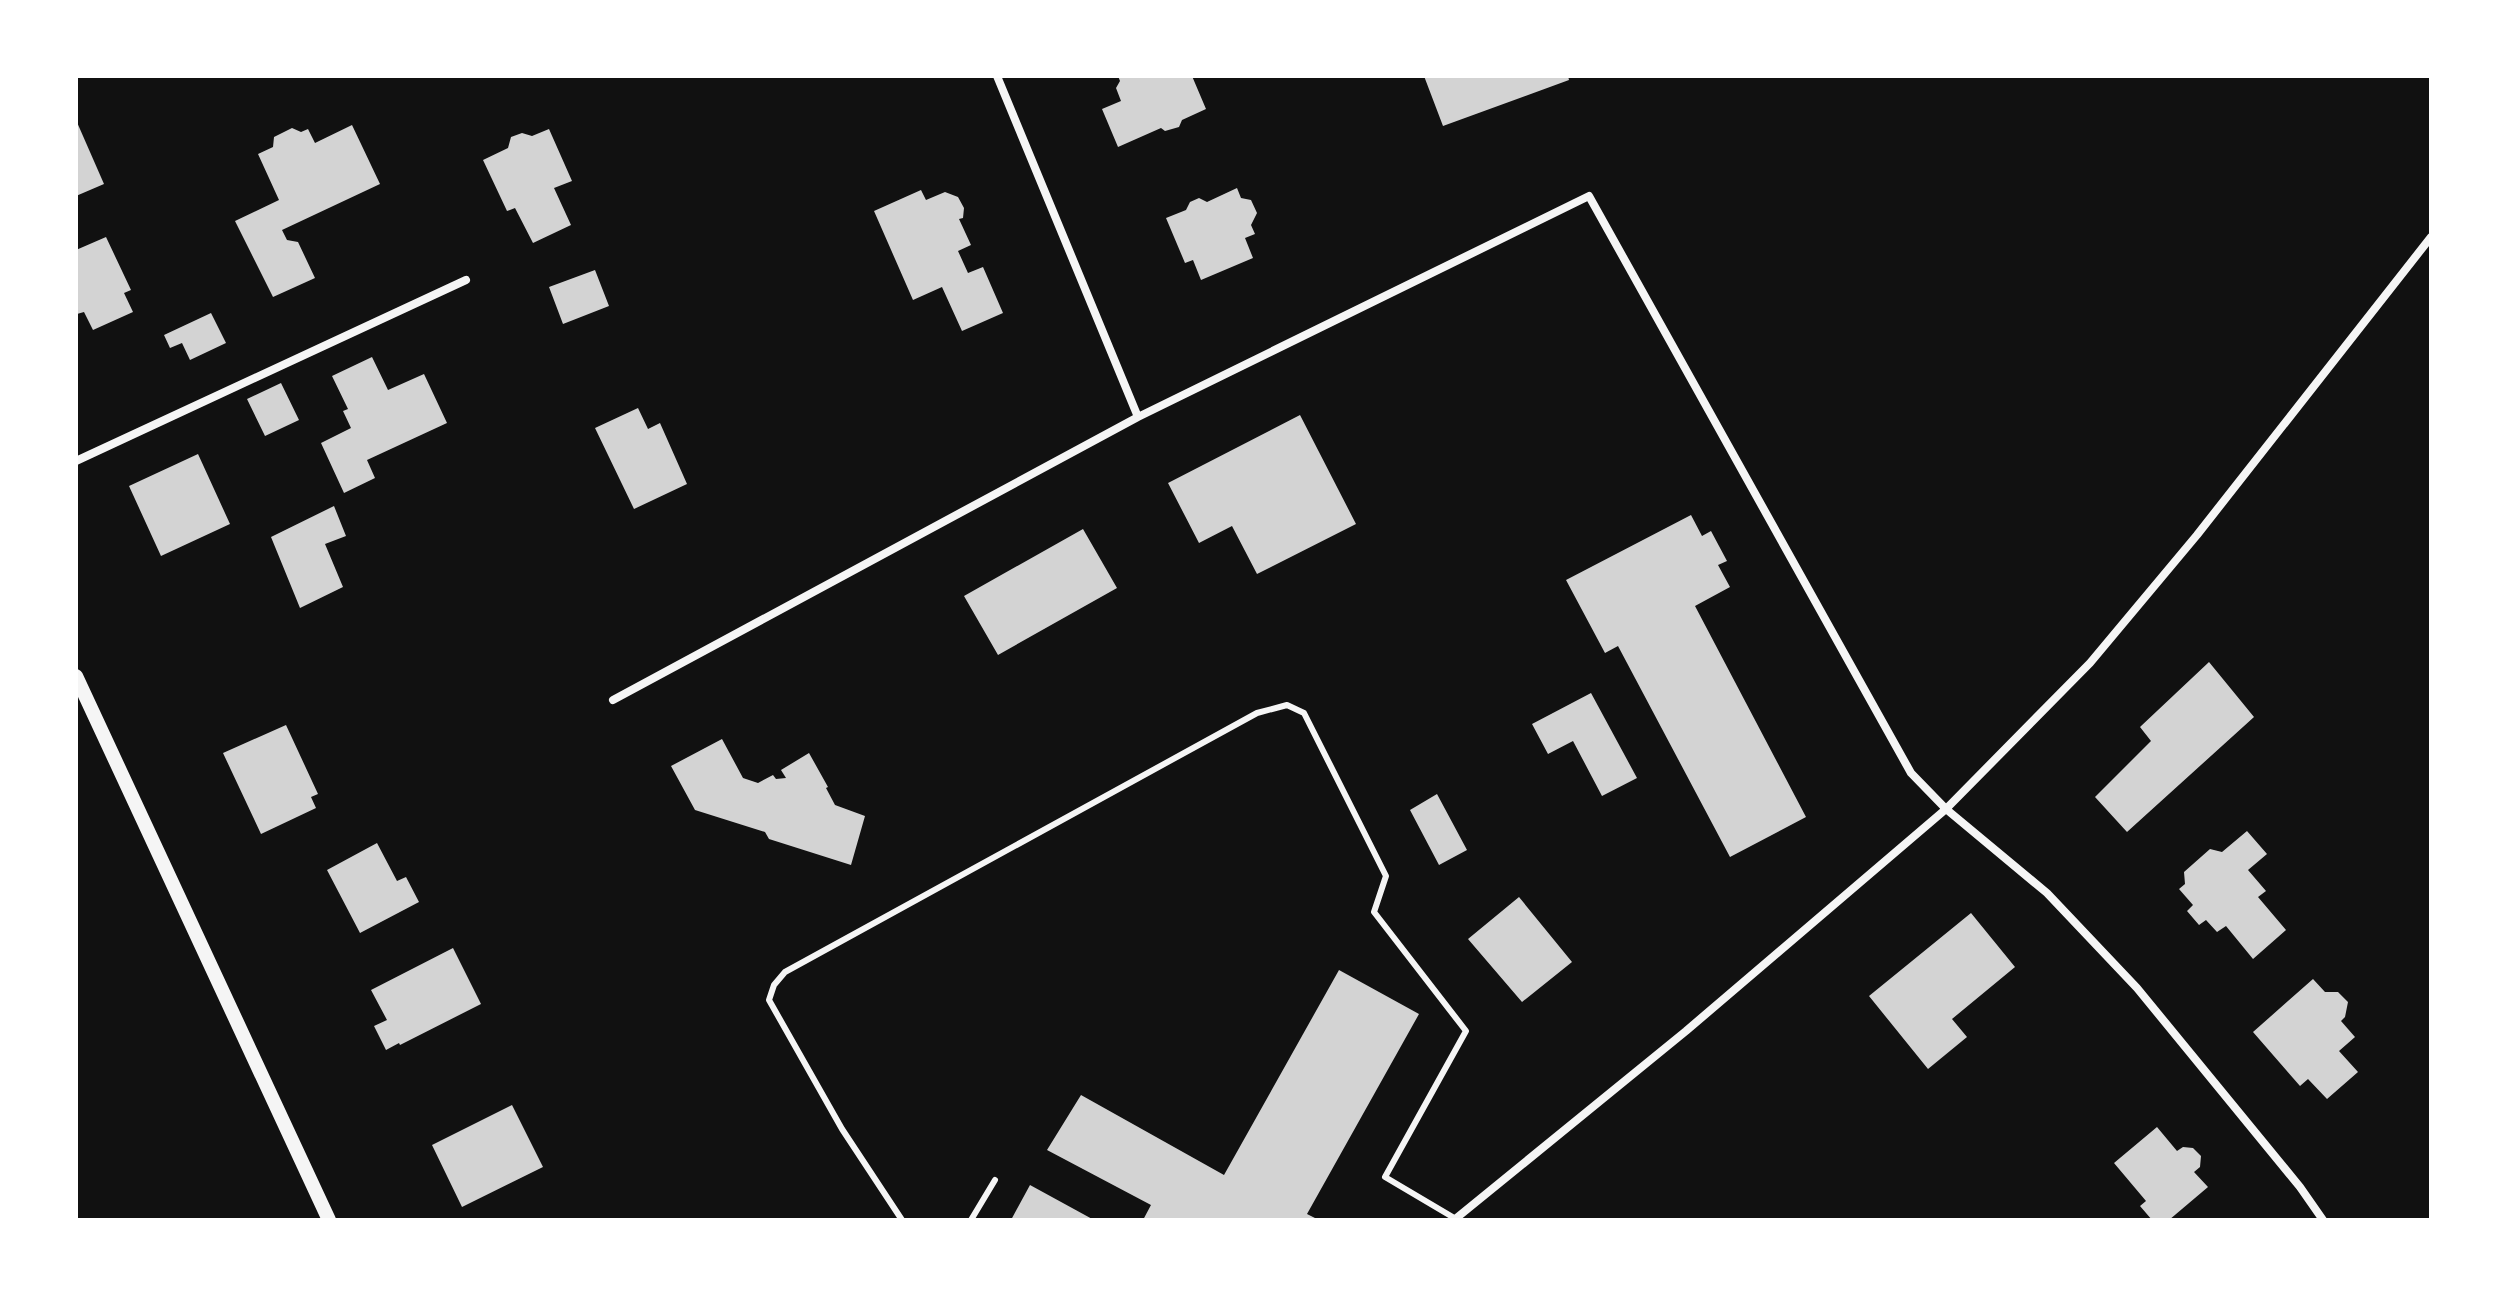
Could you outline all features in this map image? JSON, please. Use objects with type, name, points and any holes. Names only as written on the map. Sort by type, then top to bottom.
[{"type":"street","points":[[997,76],[1138,417]]},
{"type":"street","points":[[613,700],[1138,417],[1589,196],[1911,773],[1946,809],[2047,893],[2137,988],[2300,1187],[2323,1220]]},
{"type":"street","points":[[1455,1219],[1686,1031],[1946,809],[2090,663],[2197,535],[2431,237]]},
{"type":"street","points":[[76,461],[466,280]]},
{"type":"street","points":[[76,676],[329,1220]]},
{"type":"lane","points":[[902,1220],[842,1129],[769,1000],[774,985],[785,972],[1257,713],[1287,705],[1304,713],[1386,876],[1374,912],[1466,1031],[1385,1177],[1455,1219]]},
{"type":"lane","points":[[971,1220],[995,1180]]},
{"type":"building","points":[[1118,76],[1192,76],[1206,109],[1182,120],[1179,127],[1165,131],[1161,128],[1118,147],[1102,109],[1121,101],[1116,88],[1120,81]]},
{"type":"building","points":[[1424,76],[1568,76],[1569,80],[1443,126]]},
{"type":"building","points":[[76,120],[104,184],[76,196]]},
{"type":"building","points":[[352,125],[380,184],[282,230],[287,240],[298,242],[315,278],[273,297],[235,221],[279,200],[258,154],[273,147],[274,137],[292,128],[301,132],[308,129],[315,143]]},
{"type":"building","points":[[549,129],[572,181],[554,188],[571,225],[533,243],[515,208],[507,211],[483,160],[508,148],[511,137],[522,133],[532,136]]},
{"type":"building","points":[[1237,188],[1241,198],[1251,200],[1257,213],[1251,225],[1255,234],[1245,238],[1253,258],[1201,280],[1193,260],[1185,263],[1166,218],[1186,210],[1190,202],[1199,198],[1207,202]]},
{"type":"building","points":[[921,190],[926,200],[945,192],[958,197],[964,208],[963,218],[959,219],[971,245],[958,251],[968,273],[983,267],[1003,313],[962,331],[942,287],[913,300],[874,211]]},
{"type":"building","points":[[106,237],[131,290],[124,293],[133,312],[93,330],[84,312],[77,314],[76,311],[76,250]]},
{"type":"building","points":[[595,270],[609,306],[563,324],[549,287]]},
{"type":"building","points":[[211,313],[226,343],[190,360],[182,343],[170,348],[164,335]]},
{"type":"building","points":[[372,357],[388,390],[424,374],[447,423],[367,460],[375,478],[344,493],[321,443],[351,428],[343,411],[348,409],[332,376]]},
{"type":"building","points":[[281,383],[299,420],[265,436],[247,399]]},
{"type":"building","points":[[638,408],[648,429],[660,423],[687,484],[634,509],[595,428]]},
{"type":"building","points":[[1300,415],[1356,524],[1257,574],[1232,526],[1199,543],[1168,483]]},
{"type":"building","points":[[198,454],[230,524],[161,556],[129,486]]},
{"type":"building","points":[[334,506],[346,536],[325,544],[343,587],[300,608],[271,537]]},
{"type":"building","points":[[1691,515],[1702,536],[1711,531],[1727,561],[1718,565],[1730,587],[1695,606],[1806,817],[1730,857],[1618,646],[1605,653],[1566,580]]},
{"type":"building","points":[[1083,529],[1117,588],[998,655],[964,596]]},
{"type":"building","points":[[2209,662],[2254,717],[2127,832],[2095,797],[2151,741],[2140,727]]},
{"type":"building","points":[[1591,693],[1637,778],[1602,796],[1573,741],[1548,754],[1532,724]]},
{"type":"building","points":[[286,725],[318,794],[311,797],[316,808],[261,834],[223,753]]},
{"type":"building","points":[[722,739],[743,778],[758,783],[773,775],[776,779],[786,778],[781,770],[809,753],[835,805],[865,816],[851,865],[769,839],[765,832],[695,810],[671,766]]},
{"type":"building","points":[[1437,794],[1467,850],[1439,865],[1410,810]]},
{"type":"building","points":[[2247,831],[2267,854],[2248,870],[2266,891],[2258,897],[2286,930],[2253,959],[2226,926],[2217,932],[2206,920],[2199,925],[2187,911],[2193,905],[2179,889],[2185,884],[2184,872],[2210,849],[2222,852]]},
{"type":"building","points":[[377,843],[397,881],[406,877],[419,902],[360,933],[327,870]]},
{"type":"building","points":[[1519,897],[1572,962],[1522,1002],[1468,939]]},
{"type":"building","points":[[1971,913],[2015,967],[1952,1019],[1967,1037],[1928,1069],[1869,996]]},
{"type":"building","points":[[453,948],[481,1004],[386,1050],[374,1026],[387,1020],[371,990]]},
{"type":"building","points":[[1339,970],[1419,1014],[1307,1214],[1319,1220],[1143,1220],[1151,1205],[1047,1150],[1081,1095],[1224,1175]]},
{"type":"building","points":[[2313,979],[2325,992],[2338,992],[2348,1002],[2341,1021],[2355,1037],[2339,1051],[2358,1072],[2327,1099],[2308,1079],[2300,1086],[2253,1032]]},
{"type":"building","points":[[512,1105],[543,1167],[462,1207],[432,1145]]},
{"type":"building","points":[[2157,1127],[2177,1151],[2183,1147],[2193,1148],[2201,1156],[2200,1167],[2194,1172],[2208,1187],[2169,1220],[2152,1220],[2140,1206],[2146,1201],[2114,1163]]},
{"type":"building","points":[[1030,1185],[1094,1220],[1011,1220]]}]
